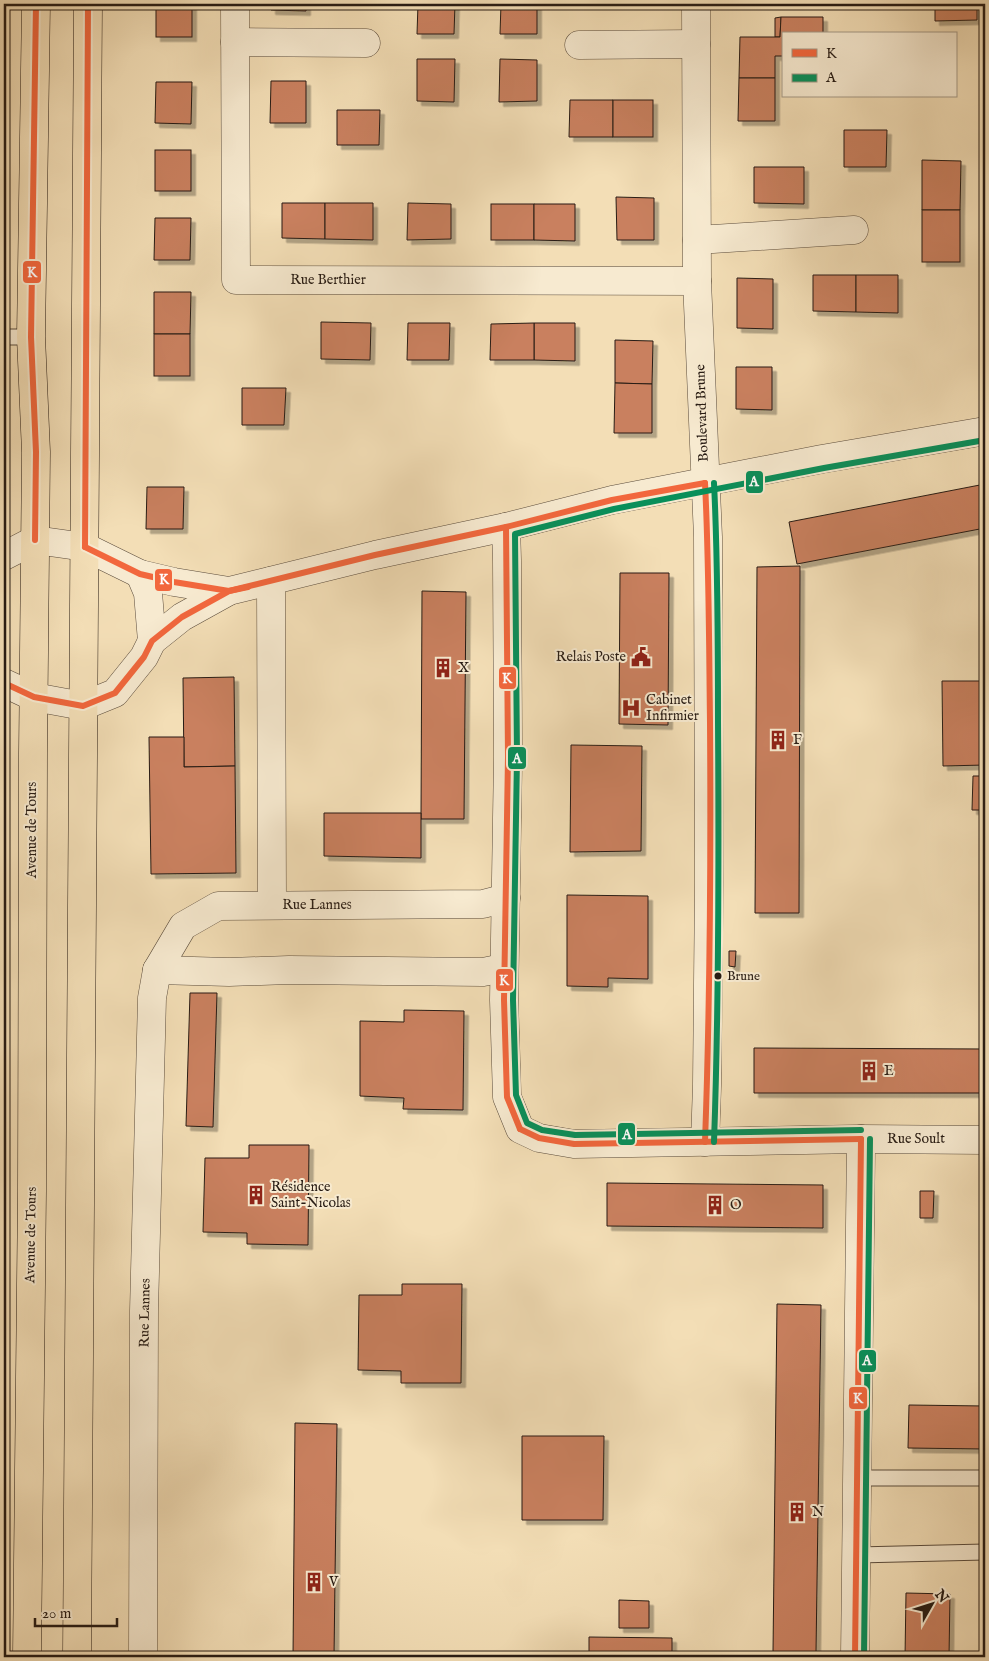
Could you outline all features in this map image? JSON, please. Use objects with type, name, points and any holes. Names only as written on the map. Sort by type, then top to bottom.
[{"type":"main road","name":"Avenue de Tours","points":[[27,1657],[36,452],[31,337],[36,4]]},
{"type":"main road","points":[[77,1657],[88,4]]},
{"type":"street","name":"Rue Berthier","points":[[235,4],[236,280],[696,281]]},
{"type":"street","name":"Boulevard Brune","points":[[696,4],[696,281],[708,547],[709,882],[705,1142]]},
{"type":"street","points":[[235,42],[366,43]]},
{"type":"street","points":[[579,45],[696,44]]},
{"type":"street","points":[[697,240],[854,230]]},
{"type":"street","points":[[4,683],[34,697],[83,706],[115,693],[144,657],[152,641],[182,617],[229,591],[375,555],[506,527],[612,500],[822,459],[985,431]]},
{"type":"street","points":[[157,970],[229,972],[289,970],[483,972],[503,968],[508,757],[506,527]]},
{"type":"street","points":[[4,556],[35,540],[85,546],[140,574],[229,591]]},
{"type":"street","points":[[140,574],[148,593],[152,641]]},
{"type":"street","points":[[271,581],[272,905]]},
{"type":"street","name":"Rue Lannes","points":[[143,1657],[144,1311],[152,998],[157,970],[183,926],[218,906],[483,904],[506,898]]},
{"type":"street","name":"Rue Soult","points":[[503,968],[507,1097],[520,1129],[539,1138],[574,1144],[861,1139],[985,1140]]},
{"type":"street","points":[[855,1657],[861,1139]]},
{"type":"lane","points":[[4,337],[31,337]]},
{"type":"lane","points":[[857,1478],[985,1478]]},
{"type":"lane","points":[[856,1555],[985,1552]]},
{"type":"building","points":[[156,4],[192,4],[192,37],[156,37]]},
{"type":"building","points":[[271,4],[306,4],[306,11],[271,10]]},
{"type":"building","points":[[418,4],[455,4],[454,34],[417,34]]},
{"type":"building","points":[[501,4],[537,4],[537,34],[500,34]]},
{"type":"building","points":[[935,4],[977,4],[977,20],[935,21]]},
{"type":"building","points":[[781,17],[780,37],[775,37],[775,18]]},
{"type":"building","points":[[781,17],[823,17],[823,32],[782,32],[782,56],[775,56],[775,78],[739,78],[740,37],[780,37]]},
{"type":"building","points":[[417,59],[455,59],[454,102],[417,101]]},
{"type":"building","points":[[500,59],[537,60],[537,101],[499,102]]},
{"type":"building","points":[[739,78],[775,78],[775,121],[738,121]]},
{"type":"building","points":[[271,81],[306,81],[306,123],[270,123]]},
{"type":"building","points":[[156,82],[192,82],[191,124],[155,123]]},
{"type":"building","points":[[570,100],[613,100],[613,137],[569,137]]},
{"type":"building","points":[[613,100],[653,100],[653,137],[613,137]]},
{"type":"building","points":[[337,110],[380,110],[379,145],[337,145]]},
{"type":"building","points":[[844,130],[887,130],[886,167],[844,167]]},
{"type":"building","points":[[155,150],[191,150],[191,191],[155,191]]},
{"type":"building","points":[[922,160],[961,161],[960,210],[922,210]]},
{"type":"building","points":[[754,167],[804,167],[804,204],[754,203]]},
{"type":"building","points":[[616,197],[654,198],[654,240],[617,240]]},
{"type":"building","points":[[282,203],[325,203],[325,239],[282,238]]},
{"type":"building","points":[[325,203],[373,203],[373,240],[325,239]]},
{"type":"building","points":[[408,203],[451,204],[451,239],[407,240]]},
{"type":"building","points":[[491,204],[534,204],[534,240],[491,240]]},
{"type":"building","points":[[534,204],[575,204],[575,241],[534,240]]},
{"type":"building","points":[[922,210],[960,210],[960,262],[922,262]]},
{"type":"building","points":[[155,218],[191,218],[190,260],[154,260]]},
{"type":"building","points":[[813,275],[856,275],[856,312],[813,311]]},
{"type":"building","points":[[856,275],[898,275],[898,313],[856,312]]},
{"type":"building","points":[[737,278],[773,279],[773,329],[737,328]]},
{"type":"building","points":[[154,292],[191,292],[190,334],[154,334]]},
{"type":"building","points":[[321,322],[371,323],[370,360],[321,359]]},
{"type":"building","points":[[408,323],[450,323],[449,360],[407,360]]},
{"type":"building","points":[[534,323],[575,323],[575,361],[534,360]]},
{"type":"building","points":[[534,323],[534,360],[490,360],[491,324]]},
{"type":"building","points":[[154,334],[190,334],[190,376],[154,376]]},
{"type":"building","points":[[615,340],[653,341],[652,384],[615,383]]},
{"type":"building","points":[[736,367],[772,367],[772,410],[736,409]]},
{"type":"building","points":[[615,383],[652,384],[652,433],[614,433]]},
{"type":"building","points":[[242,388],[286,388],[284,425],[242,425]]},
{"type":"building","points":[[985,484],[985,528],[797,564],[789,522]]},
{"type":"building","points":[[147,487],[184,487],[183,529],[146,529]]},
{"type":"building","name":"F","points":[[800,566],[799,913],[755,913],[757,567]]},
{"type":"building","points":[[620,573],[669,573],[668,725],[619,724]]},
{"type":"building","name":"X","points":[[422,591],[466,592],[464,819],[421,819]]},
{"type":"building","points":[[234,677],[235,766],[184,767],[183,678]]},
{"type":"building","points":[[942,681],[985,681],[985,765],[943,766]]},
{"type":"building","points":[[149,737],[184,737],[184,767],[235,766],[236,873],[151,874]]},
{"type":"building","points":[[571,745],[642,746],[641,851],[570,852]]},
{"type":"building","points":[[973,776],[985,776],[985,810],[972,810]]},
{"type":"building","points":[[324,813],[421,813],[421,858],[324,856]]},
{"type":"building","points":[[567,895],[648,896],[648,979],[608,978],[608,987],[567,986]]},
{"type":"building","points":[[729,951],[736,951],[735,967],[729,966]]},
{"type":"building","points":[[190,993],[217,993],[213,1127],[186,1126]]},
{"type":"building","points":[[404,1010],[464,1011],[463,1110],[403,1109],[404,1098],[360,1096],[360,1021],[404,1022]]},
{"type":"building","name":"E","points":[[754,1048],[985,1049],[985,1093],[754,1093]]},
{"type":"building","name":"Résidence Saint-Nicolas","points":[[249,1145],[309,1145],[308,1245],[247,1244],[247,1233],[203,1232],[205,1158],[249,1158]]},
{"type":"building","name":"O","points":[[607,1183],[823,1185],[823,1228],[607,1226]]},
{"type":"building","points":[[920,1191],[934,1191],[933,1218],[920,1218]]},
{"type":"building","points":[[402,1284],[462,1284],[461,1383],[401,1383],[401,1371],[358,1370],[359,1295],[402,1295]]},
{"type":"building","name":"N","points":[[777,1304],[821,1305],[816,1652],[773,1652]]},
{"type":"building","points":[[909,1405],[985,1406],[985,1449],[908,1448]]},
{"type":"building","name":"V","points":[[295,1423],[337,1424],[334,1657],[293,1657]]},
{"type":"building","points":[[522,1436],[604,1436],[603,1520],[522,1520]]},
{"type":"building","points":[[906,1593],[950,1594],[949,1657],[905,1657]]},
{"type":"building","points":[[619,1600],[649,1601],[649,1628],[619,1628]]},
{"type":"building","points":[[589,1637],[672,1638],[672,1657],[589,1657]]},
{"type":"transit line","name":"K","points":[[35,540],[36,452],[31,337],[36,4]]},
{"type":"transit line","name":"K","points":[[85,547],[88,4]]},
{"type":"transit line","name":"A","points":[[861,1130],[575,1135],[542,1130],[527,1123],[516,1095],[513,1000],[517,757],[515,534],[614,509],[824,468],[985,440]]},
{"type":"transit line","name":"K","points":[[4,683],[34,697],[83,706],[115,693],[144,657],[152,641],[182,617],[229,591],[375,555],[506,527],[612,500],[705,483]]},
{"type":"transit line","name":"K","points":[[705,483],[709,602],[710,722],[709,984],[705,1142]]},
{"type":"transit line","name":"A","points":[[714,483],[717,602],[718,827],[718,984],[714,1142]]},
{"type":"transit line","name":"K","points":[[506,527],[508,757],[504,1000],[507,1097],[520,1129]]},
{"type":"transit line","name":"K","points":[[85,547],[140,574],[229,591],[248,587]]},
{"type":"transit line","name":"K","points":[[520,1129],[539,1138],[574,1144],[861,1139]]},
{"type":"transit line","name":"K","points":[[855,1657],[861,1139]]},
{"type":"transit line","name":"A","points":[[864,1657],[870,1139]]},
{"type":"place","name":"Relais Poste","points":[[641,657]]},
{"type":"place","name":"X","points":[[443,668]]},
{"type":"place","name":"Cabinet Infirmier","points":[[631,708]]},
{"type":"place","name":"F","points":[[778,740]]},
{"type":"place","name":"Brune","points":[[718,976]]},
{"type":"place","name":"E","points":[[869,1071]]},
{"type":"place","name":"Résidence Saint-Nicolas","points":[[256,1195]]},
{"type":"place","name":"O","points":[[715,1205]]},
{"type":"place","name":"N","points":[[797,1512]]},
{"type":"place","name":"V","points":[[314,1582]]}]
